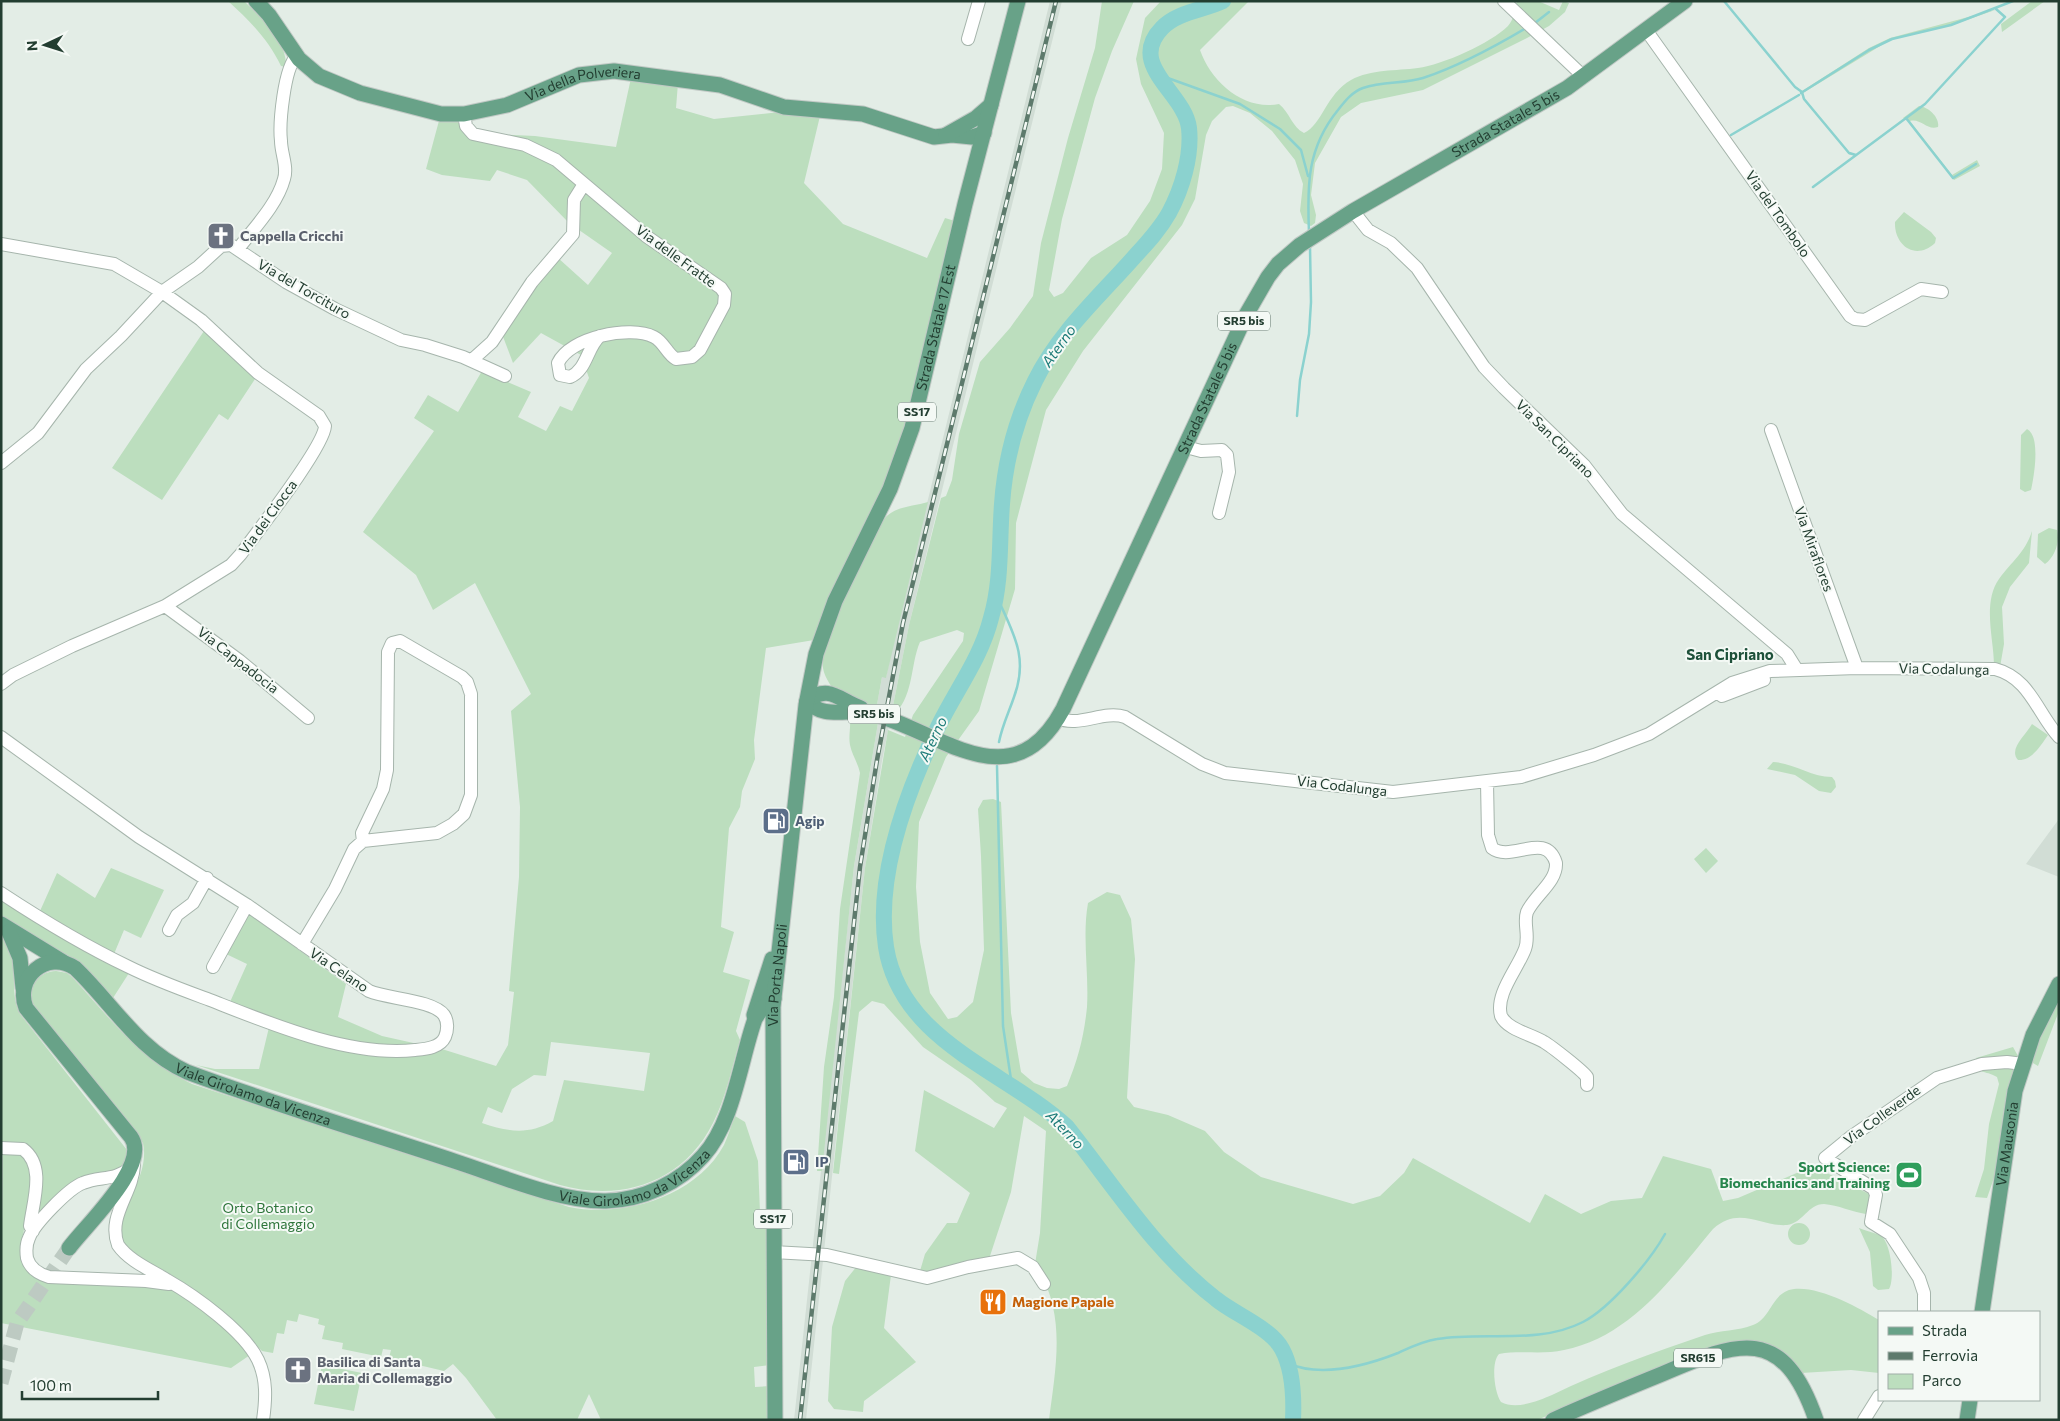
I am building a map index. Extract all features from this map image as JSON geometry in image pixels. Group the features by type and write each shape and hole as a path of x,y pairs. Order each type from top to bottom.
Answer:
{"main road":[{"name":"Via della Polveriera","path":"256,1 269,15 297,56 319,76 348,89 435,113 464,114 517,102 579,74 614,71 710,83 780,106 861,114 934,137 964,130 974,137 984,133"},
{"name":"Strada Statale 17 Est","path":"807,701 816,654 835,601 890,489 910,435 977,156 1018,1"},
{"name":"Strada Statale 5 bis","path":"913,729 869,713 819,711 807,701 823,692 837,696 913,729 960,750 993,758 1014,754 1035,744 1058,718 1246,315 1268,277 1278,264 1300,245 1353,211 1584,77 1685,1"},
{"path":"977,156 974,145 964,130 991,105"},
{"name":"SR5 bis","path":"816,654 825,684 837,696"},
{"name":"Via Porta Napoli","path":"775,1420 773,1252 763,1009 766,994 774,999 778,949 807,701"},
{"name":"SR5 bis","path":"802,744 819,720 833,712"},
{"path":"5,927 20,958 24,1002 31,1016 134,1141 133,1164 113,1194 68,1248"},
{"name":"Viale Girolamo da Vicenza","path":"5,927 46,960 78,971 146,1045 180,1068 401,1144 580,1200 612,1200 642,1195 676,1178 704,1156 725,1119 750,1033 763,1009 767,969 778,949"},
{"path":"23,994 26,980 46,960"},
{"name":"Via Mausonia","path":"1982,1311 2008,1129 2022,1064 2040,1020 2059,984"},
{"name":"SR615","path":"1553,1420 1709,1354 1740,1348 1770,1354 1790,1368 1804,1390 1816,1420"},
{"path":"1967,1420 1970,1401"}],"street":[{"path":"968,39 979,1"},
{"path":"1504,1 1584,77"},
{"name":"Via del Tombolo","path":"1646,30 1850,316 1855,319 1865,320 1921,289 1942,292"},
{"path":"1,463 38,433 86,369 121,336 162,292 198,267 221,246 228,244 238,249 275,199 285,178 280,128 289,72 293,60 297,56"},
{"name":"Via delle Fratte","path":"464,114 466,126 473,134 515,142 541,151 556,160 646,236 721,288 725,298 724,305 700,350 692,357 686,359 673,357 659,340 648,335 634,333 600,336"},
{"path":"472,360 492,342 532,282 573,234 574,200 584,184"},
{"name":"Via San Cipriano","path":"1353,211 1368,230 1391,243 1416,268 1484,367 1584,465 1622,514 1787,654 1798,670"},
{"path":"1,244 114,264 162,292"},
{"name":"Via del Torcituro","path":"238,249 286,282 355,319 401,340 472,360 505,376"},
{"name":"Via dei Ciocca","path":"1,684 20,671 72,646 165,606 236,560 307,461 324,433 325,426 319,416 258,373 201,320 162,292"},
{"name":"Via Miraflores","path":"1771,430 1857,668"},
{"path":"1186,447 1200,451 1222,450 1227,455 1228,472 1219,513"},
{"name":"Via Cappadocia","path":"165,606 233,656 308,718"},
{"path":"302,944 335,889 354,849 363,841 442,831 461,818 470,800 471,694 468,685 462,677 400,641 392,643 388,652 386,777 362,833 363,841"},
{"name":"Via Codalunga","path":"1058,718 1070,720 1112,714 1125,716 1202,764 1219,771 1243,776 1327,783 1393,792 1487,782 1538,773 1613,749 1649,734 1688,710 1712,699 1798,670 1984,668 2002,671 2018,680 2027,688 2045,720 2059,737"},
{"name":"Via Celano","path":"1,737 132,832 248,905 369,991 386,997 426,1005 439,1011 446,1022 445,1038 440,1043 429,1048 382,1050 315,1038 279,1027 136,971 1,893"},
{"path":"1487,782 1488,839 1492,848 1504,853 1539,847 1550,853 1556,863 1552,877 1527,914 1527,942 1501,999 1501,1016 1508,1024 1546,1043 1582,1070 1588,1079 1587,1085"},
{"path":"169,930 177,915 193,903 207,878"},
{"path":"213,967 248,905"},
{"name":"Via Colleverde","path":"1924,1311 1924,1293 1919,1278 1890,1234 1870,1222 1875,1190 1825,1158 1859,1131 1937,1078 1986,1063 2010,1062 2022,1064"},
{"path":"1,1148 23,1148 34,1164 36,1183 30,1225 33,1231"},
{"path":"133,1164 117,1177 92,1180 79,1185 33,1231 28,1240 27,1255 30,1265 39,1273 53,1277 120,1280 178,1286"},
{"path":"133,1164 133,1176 116,1217 115,1231 120,1248 136,1261 178,1286 216,1314 255,1355 265,1385 263,1420"},
{"path":"773,1252 827,1254 927,1278 968,1266 1018,1258 1033,1267 1044,1284"},
{"path":"120,1280 136,1273 136,1261"},
{"path":"1864,1420 1878,1398"}],"shaded area":[{"path":"1050,1 1062,1 909,625 882,761 865,868 806,1420 794,1420 854,866 880,711 876,710 882,677 886,677"},
{"path":"2059,819 2059,877 2026,864"}],"green space":[{"path":"228,1 244,1 265,23 278,39 285,57 286,67 281,66 258,31"},
{"path":"1102,1 1134,1 1112,51 1095,98 1062,219 1049,290 1054,297 1063,293 1091,258 1127,235 1150,201 1162,169 1164,133 1141,84 1136,59 1145,18 1161,1 1249,1 1200,50 1205,62 1212,73 1230,92 1253,103 1279,104 1304,133 1315,123 1336,93 1351,80 1359,76 1375,72 1428,66 1466,52 1500,33 1508,26 1513,17 1517,1 1538,1 1559,10 1563,1 1569,3 1565,12 1549,26 1423,90 1361,103 1341,117 1315,163 1311,195 1316,215 1315,223 1311,226 1304,223 1300,211 1303,184 1295,160 1272,131 1250,113 1233,106 1226,107 1212,121 1206,135 1195,199 1182,225 1083,351 1046,410 1016,523 1015,589 979,711 946,757 919,822 916,887 920,942 930,993 948,1019 957,1017 973,1002 984,950 978,809 983,800 993,799 1001,802 1011,1013 1021,1072 1034,1083 1047,1088 1059,1089 1067,1086 1071,1076 1082,1038 1087,1007 1086,916 1088,903 1107,892 1120,895 1131,919 1135,959 1127,1098 1134,1107 1168,1115 1205,1131 1224,1152 1261,1177 1353,1204 1380,1196 1404,1173 1413,1158 1530,1223 1545,1194 1581,1214 1611,1201 1642,1198 1663,1156 1711,1169 1723,1201 1738,1198 1813,1166 1871,1195 1866,1214 1824,1204 1814,1207 1793,1224 1777,1225 1741,1218 1723,1222 1713,1229 1682,1267 1648,1303 1629,1319 1609,1332 1588,1343 1564,1350 1499,1354 1495,1363 1494,1377 1501,1402 1520,1405 1534,1402 1608,1370 1711,1333 1753,1325 1764,1317 1781,1295 1786,1291 1794,1289 1815,1291 1838,1298 1878,1319 1878,1373 1851,1370 1801,1373 1788,1359 1704,1350 1537,1420 1049,1420 1057,1340 1052,1301 1035,1264 1040,1233 1046,1131 1024,1116 1011,1192 989,1259 935,1273 920,1271 925,1254 947,1223 957,1223 970,1193 915,1151 924,1090 994,1128 1007,1108 995,1102 971,1080 923,1047 884,1004 872,1001 859,1012 839,1174 833,1173 865,868 888,730 905,737 913,715 963,641 964,633 957,630 920,642 908,692 904,701 891,716 909,625 941,498 946,496 952,480 959,434 980,362 1010,328 1033,296 1041,243 1068,138 1095,48"},
{"path":"1724,1 1795,86 1802,91 1869,48 1890,38 1998,9 1955,24 1890,40 1803,93 1804,98 1849,152 1852,153 1850,155 1803,99 1800,90 1795,87"},
{"path":"2032,1 2045,1 2002,32 2001,24"},
{"path":"631,78 678,83 676,108 714,119 780,112 820,116 804,183 843,224 927,258 945,218 955,221 899,452 814,640 766,648 754,740 755,759 742,791 740,807 729,828 721,927 734,932 723,972 750,980 736,1031 740,1040 722,1103 713,1123 700,1144 685,1160 667,1173 648,1183 627,1189 605,1191 583,1190 560,1185 196,1065 215,1069 259,1069 271,1019 230,1002 247,964 224,953 249,914 346,984 338,1017 382,1036 445,1050 496,1066 508,1045 514,992 509,991 519,877 520,807 511,711 531,694 475,583 433,610 416,575 363,532 434,431 414,418 428,395 458,412 482,371 531,392 518,417 546,431 560,406 572,411 589,378 581,355 541,333 513,363 502,334 557,257 588,285 612,253 569,223 527,180 497,170 490,181 442,175 426,169 440,117 460,118 467,133 535,136 616,147","holes":["551,1042 650,1053 644,1091 564,1080 553,1121 535,1128 518,1131 482,1123 488,1107 502,1113 512,1089 534,1075 546,1076"]},
{"path":"1919,106 1926,108 1933,114 1937,120 1938,127 1934,128 1917,121 1910,121 1952,175 1977,160 1980,166 1954,180 1908,121 1903,118"},
{"path":"1904,212 1931,232 1936,238 1935,243 1921,251 1914,251 1902,244 1898,238 1895,222"},
{"path":"204,331 255,379 228,420 219,414 162,500 112,468"},
{"path":"2027,429 2034,440 2035,457 2031,490 2025,492 2020,489 2021,435"},
{"path":"928,502 886,678 882,677 876,710 880,711 854,866 822,1171 817,1171 824,1067 834,997 840,909 860,773 850,745 849,714 825,674 823,668 824,655 847,588 880,525 892,512"},
{"path":"2049,528 2057,530 2058,539 2054,553 2045,564 2037,557 2038,534"},
{"path":"2032,531 2029,563 2010,587 2002,607 2004,644 2000,667 1994,666 1990,621 1991,599 1999,579 2022,551"},
{"path":"2032,724 2048,735 2032,755 2023,760 2018,760 2015,756 2016,747"},
{"path":"1773,762 1817,775 1832,777 1836,787 1831,793 1819,791 1795,775 1767,769"},
{"path":"1706,848 1718,861 1706,873 1694,859"},
{"path":"111,868 164,890 141,938 124,930 114,954 40,911 57,873 95,898"},
{"path":"1,898 129,973 113,998 78,961 58,952 1,917"},
{"path":"1,936 8,947 11,957 16,1004 20,1014 127,1150 127,1157 120,1171 96,1176 37,1222 39,1178 22,1143 1,1143"},
{"name":"Orto Botanico di Collemaggio","path":"56,971 67,973 72,977 141,1050 173,1074 192,1084 569,1207 590,1210 634,1206 656,1200 677,1190 696,1178 712,1163 724,1145 735,1116 745,1122 758,1161 760,1213 767,1213 770,1365 754,1367 755,1387 770,1386 770,1420 601,1420 589,1394 577,1420 497,1420 466,1378 453,1364 444,1371 389,1358 391,1350 383,1349 381,1357 342,1349 343,1343 322,1339 325,1326 318,1324 319,1319 299,1314 297,1322 287,1320 284,1334 277,1333 273,1353 262,1351 204,1298 165,1271 138,1257 131,1252 122,1240 122,1222 125,1211 143,1167 143,1143 34,1008 31,995 34,983 43,975"},
{"path":"2059,995 2059,1011 2038,1066 2028,1060"},
{"path":"2013,1047 2018,1056 2004,1109 1995,1175 1987,1198 1975,1197 1984,1169 1989,1124 1999,1084 1997,1077 1983,1072 1979,1068 1976,1058"},
{"path":"3,1153 25,1156 32,1173 23,1236 23,1259 75,1282 176,1289 228,1331 250,1355 231,1368 1,1323"},
{"path":"1799,1223 1807,1226 1810,1234 1807,1242 1799,1245 1791,1242 1788,1234 1791,1226"},
{"path":"1859,1228 1881,1236 1887,1246 1890,1253 1892,1270 1889,1289 1878,1290 1873,1286 1870,1252"},
{"path":"857,1266 891,1275 884,1328 916,1362 864,1401 863,1412 834,1409 828,1401 832,1327 845,1281"},
{"path":"322,1365 362,1373 354,1411 314,1404"}],"waterway":[{"name":"Aterno","path":"1223,1 1175,18 1162,28 1153,41 1150,54 1154,67 1185,115 1189,128 1189,150 1182,183 1174,204 1162,224 1068,330 1045,363 1028,395 1012,441 1006,472 1002,504 999,576 995,604 981,647 926,752 905,806 889,863 885,891 884,920 886,947 896,980 912,1007 934,1031 959,1051 1042,1107 1067,1127 1136,1217 1174,1261 1216,1299 1270,1334 1277,1341 1286,1357 1291,1374 1293,1420"},
{"path":"1724,1 1795,87 1802,92 1804,99 1849,153 1856,155"},
{"path":"1801,93 1869,50 1892,39 1951,25 2013,1"},
{"path":"1813,187 1925,104 2005,17 1996,9"},
{"path":"1535,23 1549,12"},
{"path":"1309,232 1309,183 1315,153 1320,138 1328,124 1349,97 1355,92 1371,86 1416,80 1450,68 1526,28"},
{"path":"1152,64 1165,77 1240,104 1280,129 1301,150 1308,176"},
{"path":"1731,135 1799,95"},
{"path":"1906,118 1953,178 1976,164"},
{"path":"1297,416 1300,380 1309,334 1311,302 1310,247"},
{"path":"997,597 1009,622 1017,646 1020,670 1014,697 999,742"},
{"path":"997,766 1003,1026 1012,1086"},
{"path":"1287,1363 1314,1370 1328,1370 1372,1362 1437,1339 1530,1335 1566,1329 1594,1315 1617,1295 1640,1270 1665,1234"}],"tunnel":[{"path":"1,1383 17,1323 69,1248"}],"railway":[{"path":"800,1420 860,867 877,760 903,623 1056,1"}],"place":[{"name":"Cappella Cricchi","path":"221,236"},
{"name":"Agip","path":"776,821"},
{"name":"IP","path":"796,1162"},
{"name":"Sport Science: Biomechanics and Training","path":"1909,1175"},
{"name":"Magione Papale","path":"993,1302"},
{"name":"Basilica di Santa Maria di Collemaggio","path":"298,1370"}],"district":[{"name":"San Cipriano","path":"1730,655"}]}
